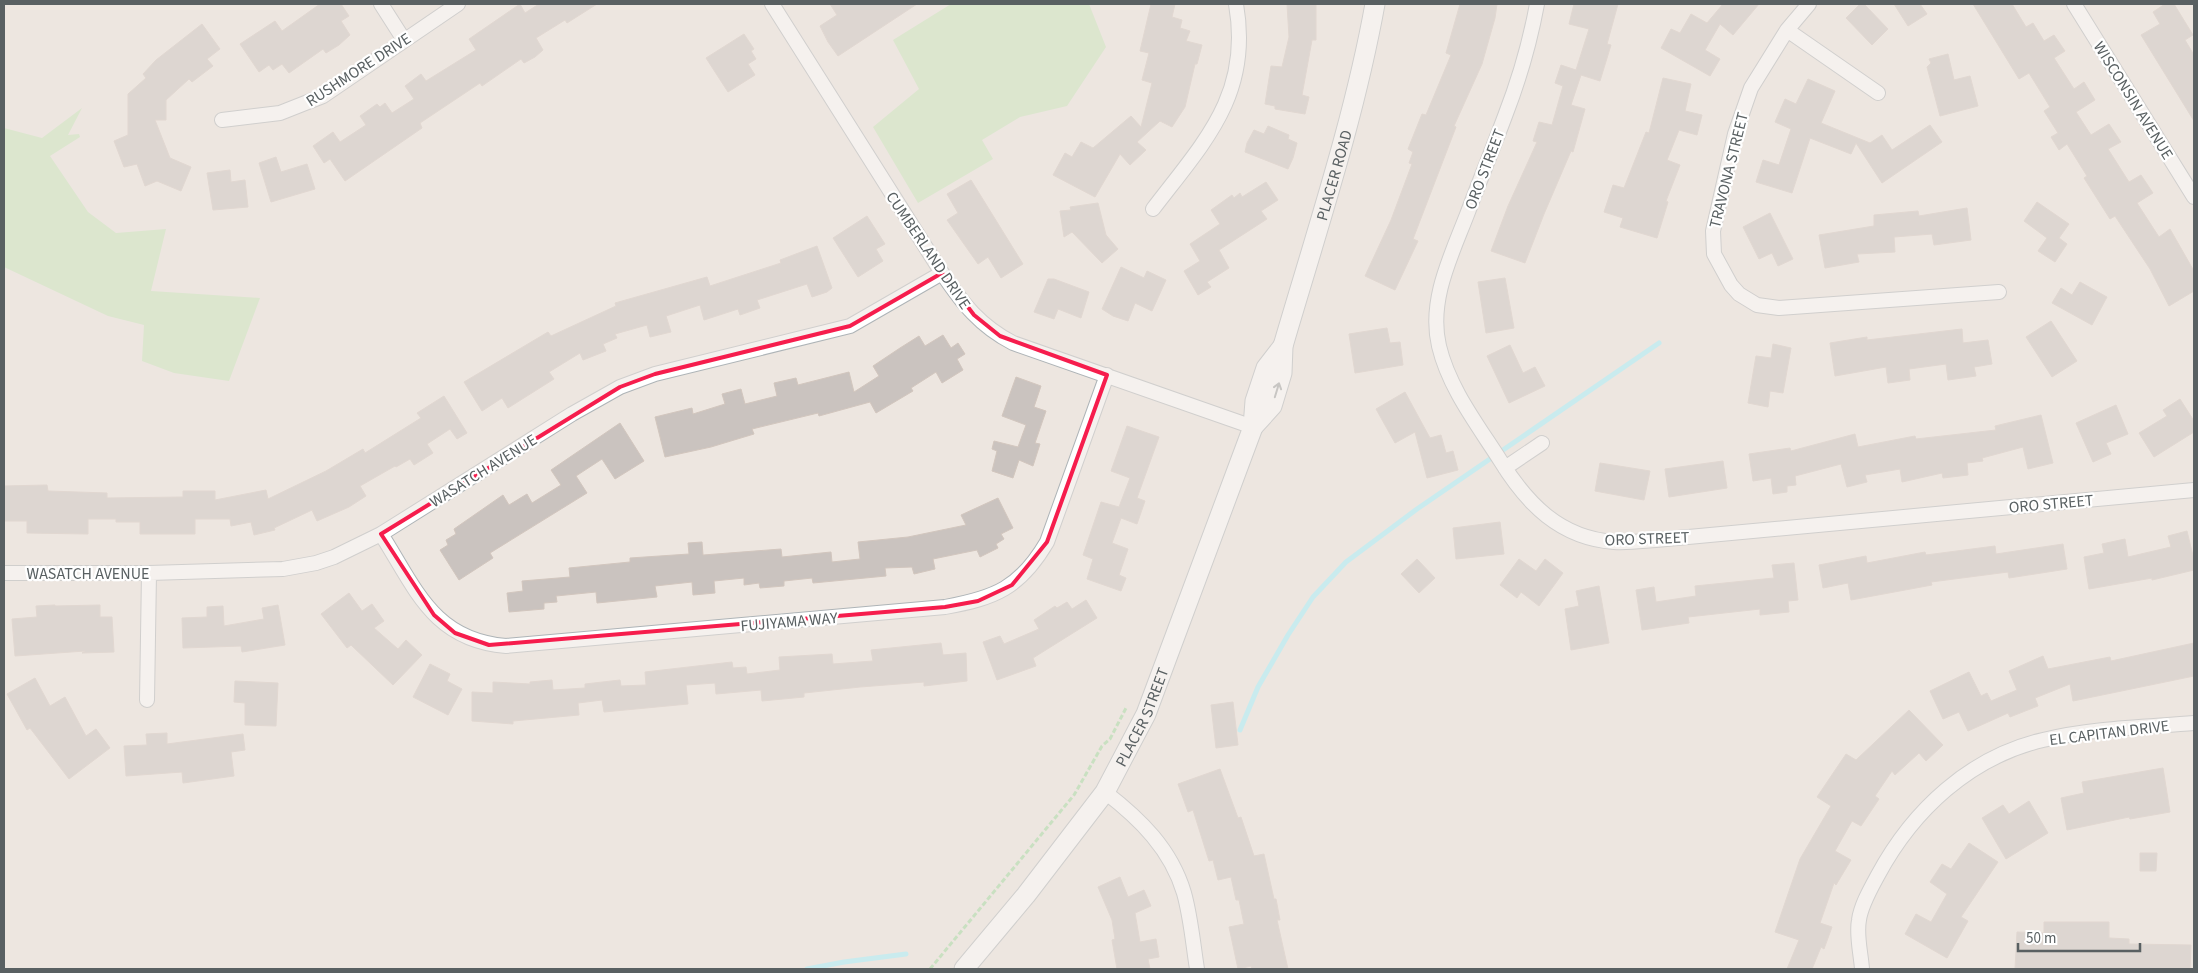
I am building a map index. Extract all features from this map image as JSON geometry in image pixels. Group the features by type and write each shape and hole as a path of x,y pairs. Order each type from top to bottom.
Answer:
{"main road":[{"name":"PLACER ROAD","path":"1253,427 1272,406 1282,373 1283,346 1348,123 1361,72 1374,4"},
{"name":"PLACER STREET","path":"964,969 1026,895 1105,792 1146,714 1253,427"}],"street":[{"path":"382,4 404,40"},
{"name":"RUSHMORE DRIVE","path":"222,120 265,116 305,104 323,96 458,4"},
{"name":"CUMBERLAND DRIVE","path":"772,4 942,273 974,315 1000,336 1013,343 1253,427"},
{"path":"1153,209 1208,138 1223,110 1238,63 1240,43 1236,4"},
{"name":"ORO STREET","path":"1537,4 1530,38 1506,115 1446,271 1437,312 1439,346 1449,374 1505,468 1526,496 1547,518 1574,533 1616,542 1656,540 2194,490"},
{"name":"TRAVONA STREET","path":"1808,4 1786,30 1751,88 1742,110 1715,214 1712,238 1714,254 1731,285 1739,294 1758,305 1779,308 1999,292"},
{"name":"WISCONSIN AVENUE","path":"2074,4 2194,197"},
{"path":"1786,30 1878,93"},
{"name":"WASATCH AVENUE","path":"4,573 149,573 297,567 334,557 381,534 572,414 620,387 655,374 850,326 942,273"},
{"name":"FUJIYAMA WAY","path":"381,534 434,615 455,633 489,645 506,646 945,607 978,601 1012,585 1044,548 1107,375"},
{"path":"1505,468 1542,443"},
{"path":"147,700 149,573"},
{"name":"EL CAPITAN DRIVE","path":"1862,969 1858,921 1873,884 1896,844 1934,799 1952,784 1998,757 2043,740 2068,735 2194,723"},
{"path":"1105,792 1130,811 1150,832 1174,866 1185,895 1197,969"}],"path":[{"path":"930,969 1074,795 1102,746 1110,739 1126,708"}],"highlighted area":[{"path":"942,273 974,315 1000,336 1107,375 1047,542 1012,585 978,601 945,607 489,645 455,633 434,615 381,534 620,387 655,374 850,326"}],"green space":[{"path":"951,4 1089,4 1106,47 1067,106 1020,117 982,140 993,159 918,203 873,127 919,89 893,40"},
{"path":"82,108 68,135 79,134 80,137 50,156 88,212 116,233 166,229 151,291 260,298 229,381 174,373 142,361 144,325 108,316 4,267 4,128 42,138"}],"building":[{"path":"320,4 341,4 349,16 341,21 350,35 339,45 326,53 323,49 289,73 282,64 273,70 269,65 259,72 240,44 275,21 282,31"},
{"path":"520,4 525,13 539,4 597,4 567,23 565,20 536,38 543,50 535,57 524,63 521,59 482,86 480,83 420,123 422,128 345,181 330,159 324,163 313,146 333,132 340,142 366,125 360,116 377,104 380,107 385,103 392,113 414,99 405,86 421,74 426,81 476,50 469,39"},
{"path":"830,4 917,4 838,56 820,26 837,15"},
{"path":"1151,4 1175,4 1172,17 1182,20 1180,28 1190,31 1186,41 1202,45 1197,64 1195,64 1185,107 1172,127 1160,121 1137,142 1146,150 1130,165 1120,154 1095,197 1053,175 1065,153 1072,157 1081,142 1093,148 1131,116 1141,127 1152,83 1142,80 1149,53 1140,51"},
{"path":"1287,4 1316,4 1316,40 1312,40 1302,95 1309,97 1305,114 1275,109 1275,106 1265,104 1271,66 1282,67 1289,37"},
{"path":"1460,4 1497,4 1495,18 1482,64 1454,126 1456,127 1413,239 1418,241 1395,290 1365,276 1391,220 1412,164 1409,163 1413,152 1408,149 1422,114 1426,115 1451,55 1446,53"},
{"path":"1574,4 1618,4 1607,44 1611,45 1600,81 1581,75 1571,105 1585,109 1573,152 1571,151 1525,263 1491,251 1508,206 1537,142 1533,141 1539,122 1552,125 1563,86 1555,83 1561,65 1576,70 1589,29 1569,24"},
{"path":"1723,4 1759,4 1733,35 1720,24 1705,50 1720,59 1710,76 1661,48 1671,29 1680,33 1691,14 1707,23"},
{"path":"1860,4 1864,4 1888,29 1872,45 1846,18"},
{"path":"1894,4 1920,4 1927,14 1908,26"},
{"path":"1973,4 2012,4 2026,27 2033,23 2044,41 2054,35 2065,51 2054,58 2074,89 2084,82 2095,100 2076,112 2091,135 2109,124 2121,142 2108,149 2129,182 2141,175 2153,193 2137,203 2159,237 2170,229 2194,271 2194,291 2169,306 2150,269 2115,216 2110,219 2084,178 2087,176 2067,144 2059,150 2051,137 2058,133 2044,111 2050,107 2029,73 2019,79"},
{"path":"2165,4 2174,4 2193,35 2185,40 2194,55 2194,121 2141,35 2160,24 2153,12"},
{"path":"202,24 220,49 207,59 213,66 192,82 189,79 166,100 166,120 155,120 170,158 191,167 181,191 157,181 145,186 137,164 124,167 114,141 128,135 128,94 146,78 143,74 156,60"},
{"path":"744,34 754,49 751,51 756,59 748,64 755,75 728,92 706,58"},
{"path":"1948,54 1954,80 1970,76 1978,106 1940,116 1927,67 1931,63 1929,59"},
{"path":"1663,78 1691,84 1685,111 1702,115 1697,135 1679,130 1667,160 1680,165 1666,201 1668,202 1657,238 1620,227 1623,218 1604,212 1613,185 1624,188 1646,132 1649,133"},
{"path":"1808,79 1835,91 1821,123 1870,143 1882,135 1892,150 1930,125 1942,142 1882,183 1856,143 1851,154 1810,138 1792,193 1756,182 1763,160 1779,165 1791,129 1775,122 1785,99 1796,104"},
{"path":"1268,126 1289,135 1288,139 1297,143 1288,169 1245,152 1247,143 1254,130 1264,134"},
{"path":"276,157 281,172 307,164 315,189 271,202 259,163"},
{"path":"230,170 231,182 245,180 248,207 213,210 207,173"},
{"path":"971,180 1023,264 1001,278 988,257 978,264 947,220 958,213 947,194"},
{"path":"1266,182 1278,200 1261,211 1267,219 1219,250 1229,268 1207,282 1211,287 1198,295 1184,271 1200,261 1190,244 1220,224 1211,210 1232,195 1234,198 1240,193 1242,197"},
{"path":"2037,202 2069,224 2059,238 2067,244 2055,262 2038,251 2047,238 2024,221"},
{"path":"1098,203 1106,235 1118,249 1102,263 1072,232 1064,237 1060,211 1071,210 1070,207"},
{"path":"1967,208 1971,240 1934,245 1932,234 1894,237 1895,252 1857,254 1859,262 1825,268 1819,235 1874,226 1874,215 1918,211 1919,216"},
{"path":"1770,213 1793,259 1778,266 1772,253 1759,259 1743,227"},
{"path":"867,216 885,244 876,249 883,261 858,277 833,238"},
{"path":"817,246 832,288 827,292 812,297 807,284 757,300 760,308 740,315 738,309 704,320 700,305 666,316 671,332 650,337 647,325 615,334 617,338 603,344 606,351 583,360 580,353 549,372 554,379 508,408 502,398 482,411 464,382 548,332 551,336 616,306 615,303 707,277 710,286 781,263 780,260"},
{"path":"1121,267 1144,278 1147,271 1166,280 1152,311 1135,303 1128,321 1113,316 1102,309"},
{"path":"1505,278 1514,328 1486,333 1478,282"},
{"path":"1048,279 1054,279 1089,292 1081,318 1058,309 1054,319 1034,312"},
{"path":"2080,282 2107,297 2092,325 2052,303 2061,288 2072,295"},
{"path":"2051,321 2077,361 2052,377 2026,337"},
{"path":"1387,328 1390,343 1400,342 1403,365 1355,373 1349,334"},
{"path":"1962,329 1963,343 1988,340 1992,364 1974,367 1976,376 1948,380 1946,364 1909,369 1910,380 1888,383 1886,367 1835,376 1830,343 1867,337 1867,340"},
{"path":"943,335 951,348 958,343 965,354 957,359 963,370 942,383 936,372 911,388 913,391 876,413 870,402 819,416 818,413 752,429 754,434 711,447 665,457 655,417 692,408 693,414 725,404 722,394 741,389 745,404 777,396 774,383 796,378 798,385 849,372 854,392 879,376 873,366 900,348 919,336 925,346"},
{"path":"1773,344 1791,348 1783,393 1770,391 1768,407 1748,403 1756,356 1771,358"},
{"path":"1510,345 1523,373 1535,367 1545,386 1509,403 1487,356"},
{"path":"1016,377 1041,386 1034,407 1046,411 1035,443 1040,444 1033,466 1019,460 1013,478 992,471 997,451 992,449 994,441 1018,447 1026,425 1002,416"},
{"path":"1405,392 1430,438 1441,435 1446,453 1453,451 1458,470 1427,478 1415,432 1395,443 1376,409"},
{"path":"444,396 467,433 457,439 450,429 427,444 433,453 414,465 410,459 360,486 366,496 349,507 317,521 312,510 274,528 275,530 254,535 251,522 231,526 230,519 195,519 195,534 140,534 140,522 116,522 116,519 88,519 88,534 27,533 27,521 4,521 4,486 47,485 48,491 107,493 107,498 183,497 183,491 215,491 215,500 266,490 268,499 326,471 363,449 365,453 421,418 417,413"},
{"path":"2180,399 2194,421 2194,432 2154,457 2139,433 2167,416 2163,410"},
{"path":"2116,405 2128,434 2106,443 2111,454 2093,462 2076,423"},
{"path":"2041,415 2053,463 2028,469 2023,447 1982,458 1983,461 1967,463 1968,475 1943,478 1942,473 1902,482 1900,469 1865,475 1867,482 1847,487 1841,464 1795,476 1796,485 1787,486 1787,492 1773,494 1771,478 1753,481 1749,454 1790,448 1791,451 1855,434 1858,447 1915,436 1916,439 1996,430 1995,426"},
{"path":"620,423 644,461 615,479 602,459 576,476 587,493 490,553 493,558 459,580 440,550 448,545 446,540 456,534 454,529 503,495 509,505 527,494 532,503 561,485 551,470"},
{"path":"1127,426 1159,437 1137,498 1145,501 1137,524 1121,518 1112,543 1128,549 1119,575 1126,578 1121,591 1087,579 1093,559 1083,555 1101,502 1119,507 1130,478 1111,471"},
{"path":"1723,461 1727,488 1669,497 1665,469"},
{"path":"1600,463 1650,471 1644,500 1595,491"},
{"path":"998,498 1013,528 1001,534 1004,539 996,544 998,548 980,557 977,550 933,559 935,569 914,574 912,567 885,568 886,576 813,583 812,578 784,581 784,586 760,588 759,583 744,585 744,578 714,581 715,593 693,595 692,582 655,586 657,597 597,603 596,592 556,596 557,602 544,603 544,609 509,612 507,593 523,591 522,581 570,577 569,568 630,562 630,558 689,554 688,543 702,542 703,555 781,549 782,557 831,552 832,562 860,559 858,542 908,537 966,525 961,515"},
{"path":"1500,522 1504,554 1456,559 1453,528"},
{"path":"2187,531 2194,560 2194,570 2152,580 2152,578 2089,589 2084,557 2104,553 2102,544 2125,539 2128,557 2171,547 2168,536"},
{"path":"2063,544 2067,569 2009,578 2008,572 1931,582 1932,585 1851,600 1848,583 1823,588 1819,565 1866,556 1867,563 1925,552 1926,555 1995,546 1996,554"},
{"path":"1417,559 1435,578 1419,593 1401,574"},
{"path":"1519,559 1536,571 1545,559 1563,573 1539,606 1521,592 1517,598 1500,585"},
{"path":"1794,563 1798,600 1788,601 1789,612 1760,615 1760,609 1688,617 1689,623 1642,630 1636,590 1654,587 1656,602 1696,596 1695,586 1774,578 1772,565"},
{"path":"1599,586 1609,643 1571,650 1565,609 1579,606 1576,591"},
{"path":"349,593 362,611 372,604 384,621 374,628 398,649 406,640 422,655 393,685 351,645 347,648 321,614"},
{"path":"1086,600 1097,618 1033,658 1036,666 997,680 983,642 1000,636 1004,644 1039,629 1034,620 1055,606 1057,608 1067,602 1072,609"},
{"path":"100,605 100,617 112,617 114,652 82,653 85,651 15,656 12,619 37,617 36,606"},
{"path":"278,605 285,645 242,652 241,646 183,648 182,618 207,617 207,607 223,606 224,626 264,619 262,608"},
{"path":"941,643 943,655 966,653 967,681 924,686 924,682 860,687 804,693 804,697 762,701 761,690 716,694 715,683 686,685 688,704 604,712 602,700 578,703 579,715 513,721 513,724 472,721 472,692 493,693 493,682 530,684 530,682 552,680 553,690 585,688 585,684 620,680 621,686 646,685 645,672 732,662 733,668 746,667 747,674 780,670 779,657 832,654 833,664 873,661 871,650"},
{"path":"2194,643 2194,676 2073,701 2070,684 2035,698 2038,706 2010,717 2008,713 1968,731 1959,712 1943,719 1930,691 1969,672 1981,696 1987,693 1991,701 2017,690 2009,671 2043,656 2048,669 2110,657 2111,661"},
{"path":"430,664 450,674 447,681 462,689 448,715 413,697"},
{"path":"35,678 50,706 65,697 86,736 96,729 110,748 69,779 30,728 27,730 7,694"},
{"path":"235,681 278,683 276,726 245,725 245,703 234,702"},
{"path":"1233,702 1238,745 1216,748 1211,705"},
{"path":"1909,710 1943,745 1926,761 1919,753 1895,775 1892,771 1875,796 1879,799 1861,826 1852,821 1835,851 1851,860 1836,885 1834,883 1820,923 1832,927 1824,949 1821,947 1812,969 1787,969 1799,940 1775,932 1800,859 1831,806 1817,797 1846,754 1856,760"},
{"path":"167,733 167,744 243,734 245,750 231,752 234,776 183,783 182,772 126,776 124,746 147,745 146,734"},
{"path":"2163,768 2170,812 2130,819 2129,817 2067,830 2061,798 2084,793 2082,782"},
{"path":"1220,769 1238,818 1241,817 1254,856 1264,854 1274,899 1276,899 1280,920 1277,920 1288,969 1252,969 1251,966 1238,969 1229,927 1244,924 1239,900 1236,900 1231,877 1218,880 1213,860 1209,861 1193,810 1188,812 1178,784"},
{"path":"2029,801 2048,833 2006,859 1982,818 2003,805 2009,814"},
{"path":"1969,843 1998,862 1961,917 1968,921 1947,958 1905,934 1916,914 1931,922 1947,894 1930,882 1942,864 1951,869"},
{"path":"2140,853 2157,853 2156,871 2140,871"},
{"path":"1120,877 1128,897 1144,890 1151,906 1135,913 1140,942 1156,939 1159,957 1148,959 1150,969 1117,969 1112,940 1115,939 1112,920 1098,887"},
{"path":"2044,922 2109,922 2109,938 2129,939 2129,944 2191,945 2190,969 2015,969 2017,932 2044,933"}],"waterway":[{"path":"1240,730 1258,687 1288,635 1313,597 1346,562 1417,509 1659,343"},
{"path":"807,969 906,954"}]}
